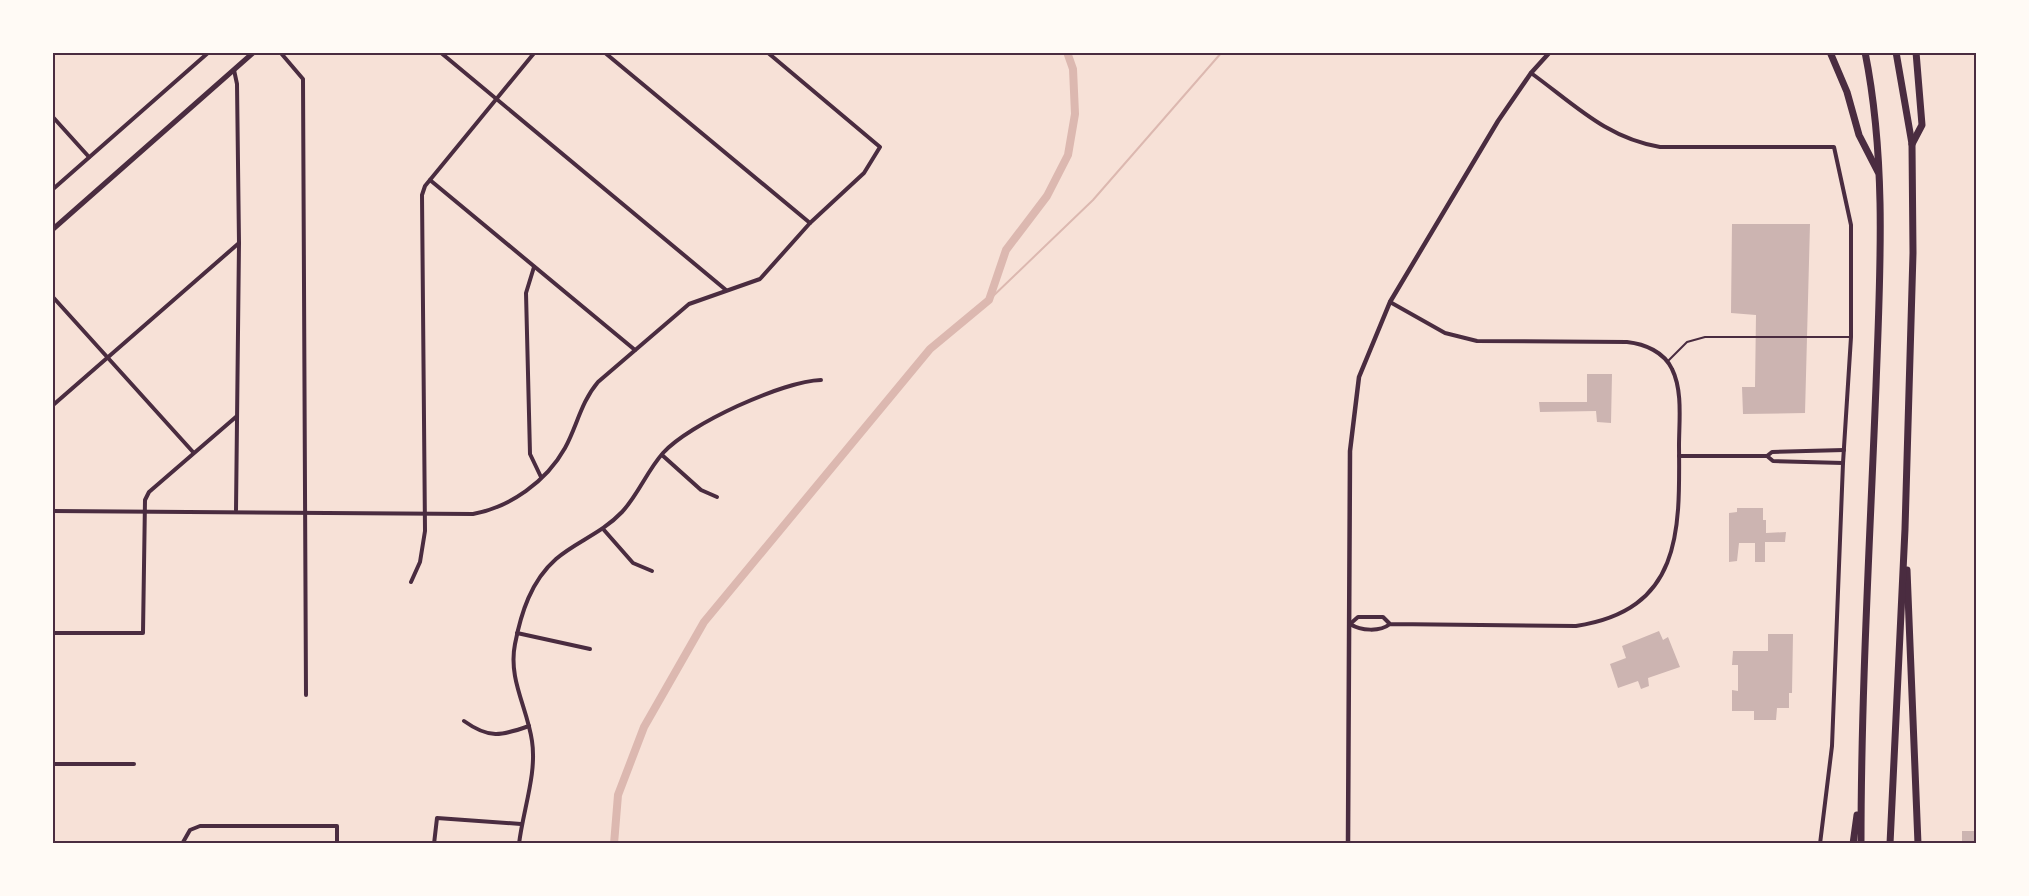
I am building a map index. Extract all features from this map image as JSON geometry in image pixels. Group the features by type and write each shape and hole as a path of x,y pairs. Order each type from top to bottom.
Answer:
{"highway":[{"path":"1830,52 1847,92 1859,135 1880,176"},
{"path":"1861,843 1878,346 1880,176 1875,102 1865,52"},
{"path":"1890,843 1905,529 1912,300 1912,144 1896,52"},
{"path":"1912,144 1922,125 1916,52"},
{"path":"1905,529 1918,843"},
{"path":"1853,843 1861,794"}],"main road":[{"path":"52,230 254,52"}],"street":[{"path":"52,190 209,52"},
{"path":"280,52 303,79 306,695"},
{"path":"440,52 727,290"},
{"path":"411,582 423,550 422,204 425,186 535,52"},
{"path":"604,52 810,223"},
{"path":"52,511 236,510 473,514 492,510 520,497 541,477 565,448 591,389 688,304 760,279 810,223 864,173 880,147 768,52"},
{"path":"1348,843 1349,494 1353,413 1359,377 1390,302 1498,121 1531,73 1550,52"},
{"path":"234,70 237,84 240,243 236,510"},
{"path":"1531,73 1614,134 1642,144 1660,147 1834,147 1851,225 1851,337 1843,464 1832,746 1820,843"},
{"path":"52,116 89,157"},
{"path":"430,180 634,350"},
{"path":"52,406 240,243"},
{"path":"534,267 526,293 530,454 541,477"},
{"path":"52,296 193,452"},
{"path":"1350,624 1358,629 1385,629 1390,624 1576,626 1596,623 1625,611 1643,598 1655,584 1674,548 1679,456 1678,386 1667,361 1650,348 1627,342 1477,341 1452,336 1390,302"},
{"path":"519,843 534,762 529,726 513,669 517,633 529,597 544,571 565,553 604,530 630,502 662,455 680,436 728,411 803,381 821,380"},
{"path":"52,633 143,633 145,500 149,492 237,416"},
{"path":"1679,456 1767,456 1772,452 1844,450"},
{"path":"662,455 701,490 717,497"},
{"path":"1767,456 1773,461 1843,464"},
{"path":"604,530 633,563 652,571"},
{"path":"1350,624 1359,617 1383,616 1390,624"},
{"path":"517,633 590,649"},
{"path":"464,722 480,733 491,734 510,733 529,726"},
{"path":"52,764 134,764"},
{"path":"434,843 437,818 521,824"},
{"path":"182,843 190,830 200,826 337,826 337,843"}],"lane":[{"path":"1667,361 1687,342 1705,337 1851,337"}],"building":[{"path":"1732,224 1810,224 1805,413 1743,414 1742,387 1755,387 1756,315 1731,313"},
{"path":"1587,374 1612,374 1611,423 1597,422 1596,411 1540,412 1539,402 1587,402"},
{"path":"1737,508 1763,508 1766,533 1786,532 1785,542 1765,542 1765,562 1755,562 1755,543 1739,543 1737,561 1729,562 1729,513 1737,512"},
{"path":"1659,631 1663,640 1668,637 1680,667 1648,678 1649,686 1641,689 1638,681 1618,688 1610,664 1626,658 1622,646"},
{"path":"1768,634 1793,634 1792,693 1789,693 1789,708 1777,708 1776,720 1754,720 1754,711 1732,711 1732,690 1738,691 1738,665 1732,665 1733,651 1768,651"},
{"path":"1962,831 1976,831 1976,844 1962,844"}],"waterway":[{"path":"614,844 618,795 644,727 704,622 930,349 989,300 1006,250 1047,196 1068,155 1075,114 1073,69 1067,52"},
{"path":"989,300 1093,200 1222,52"}]}
